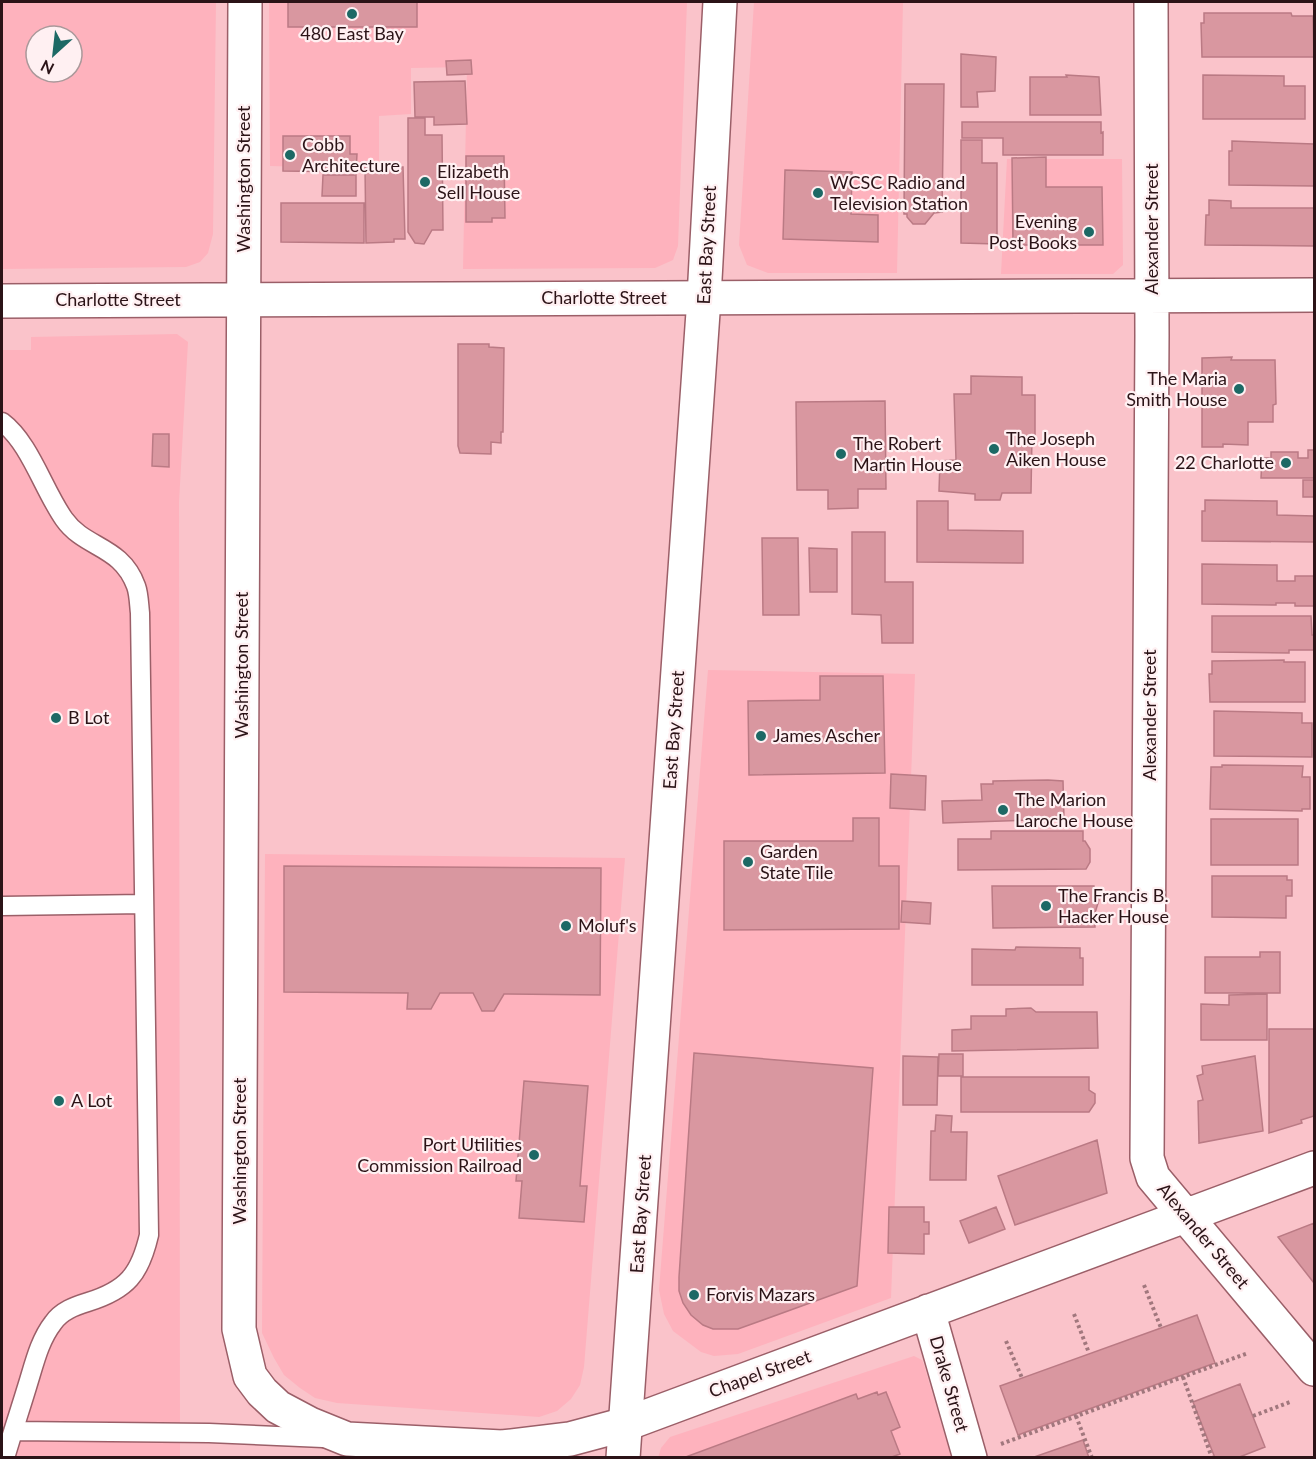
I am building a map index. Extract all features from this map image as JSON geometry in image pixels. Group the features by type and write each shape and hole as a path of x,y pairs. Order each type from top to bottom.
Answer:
{"street":[{"name":"Washington Street","path":"239,1329 245,2"},
{"name":"East Bay Street","path":"623,1458 704,298 720,2"},
{"name":"Alexander Street","path":"1151,2 1152,296 1147,1158 1153,1177 1314,1369"},
{"name":"Charlotte Street","path":"2,301 1314,295"},
{"name":"Chapel Street","path":"239,1329 250,1376 262,1392 278,1407 310,1424 347,1438 419,1451 502,1447 570,1439 626,1424 1314,1168"},
{"name":"Drake Street","path":"928,1311 984,1451"}],"lane":[{"path":"2,422 19,440 64,519 78,535 124,562 137,587 140,613 149,1235 144,1258 125,1284 107,1296 63,1312 53,1322 39,1346 5,1458"},
{"path":"2,906 144,904"},
{"path":"13,1431 347,1438"}],"path":[{"path":"1144,1285 1161,1328"},
{"path":"1074,1314 1089,1353"},
{"path":"1006,1341 1022,1378"},
{"path":"984,1451 1248,1353"},
{"path":"1183,1377 1212,1458"},
{"path":"1253,1416 1290,1402"},
{"path":"1076,1416 1092,1458"}],"shaded area":[{"path":"2,2 216,2 213,234 208,253 200,262 186,267 2,269"},
{"path":"269,2 687,2 678,246 673,260 655,268 463,269 467,67 411,68 411,114 379,116 379,169 270,166"},
{"path":"754,2 903,2 897,273 768,273 747,265 739,245"},
{"path":"1007,159 1122,159 1123,265 1113,274 1001,274"},
{"path":"177,334 188,342 179,502 180,1457 2,1457 2,350 31,350 31,337"},
{"path":"708,670 915,674 891,1298 738,1354 714,1356 701,1352 673,1331 664,1314 659,1290"},
{"path":"265,854 625,858 584,1367 580,1385 571,1399 557,1411 539,1417 337,1403 315,1398 300,1388 284,1375 274,1358 262,1333"},
{"path":"914,1356 922,1360 924,1365 951,1457 658,1458 661,1448 670,1437"}],"building":[{"name":"480 East Bay","path":"288,2 417,2 417,27 288,27"},
{"path":"1204,13 1291,13 1292,16 1313,16 1314,57 1202,57 1201,23 1204,23"},
{"path":"961,54 996,57 995,91 977,92 978,107 961,107"},
{"path":"471,60 472,74 447,75 446,61"},
{"path":"1066,75 1099,77 1101,115 1030,115 1030,77 1067,77"},
{"path":"1203,75 1284,76 1284,86 1305,86 1305,119 1203,119"},
{"path":"465,81 467,124 434,125 434,117 415,117 414,82"},
{"path":"905,84 944,84 942,212 934,213 925,224 913,224 907,214 904,214"},
{"name":"Elizabeth Sell House","path":"408,118 425,118 425,135 442,135 443,230 432,230 424,244 415,243 408,232"},
{"path":"962,122 1101,122 1103,155 1003,155 1003,138 962,138"},
{"path":"283,136 350,136 350,154 357,154 356,172 283,171"},
{"path":"961,140 982,140 982,163 997,163 997,244 961,243"},
{"path":"1232,141 1314,144 1314,186 1229,185 1229,151 1232,151"},
{"path":"466,156 504,156 505,218 492,218 492,222 466,222"},
{"path":"1046,157 1046,187 1102,187 1103,245 1013,245 1012,158"},
{"path":"403,167 405,239 394,239 394,242 366,243 365,168"},
{"name":"WCSC Radio and Television Station","path":"785,170 852,172 851,214 878,215 878,242 783,239"},
{"path":"323,175 356,175 356,196 322,196"},
{"path":"1209,200 1231,201 1231,208 1314,208 1314,246 1205,245"},
{"path":"281,203 364,203 364,243 281,242"},
{"path":"458,344 489,344 489,347 504,348 503,432 501,432 501,443 491,442 491,454 460,453 458,446"},
{"name":"The Maria Smith House","path":"1232,357 1231,360 1275,360 1276,404 1273,405 1273,422 1248,422 1248,445 1223,444 1223,447 1202,447 1202,358"},
{"name":"The Joseph Aiken House","path":"971,376 1022,377 1022,395 1035,395 1031,493 1002,493 1000,500 975,500 975,494 939,491 940,461 956,460 954,394 971,394"},
{"name":"The Robert Martin House","path":"885,401 886,489 858,489 858,508 828,509 828,490 797,490 796,402"},
{"path":"153,434 169,434 169,467 152,466"},
{"path":"1308,450 1314,450 1314,478 1261,478 1262,458 1271,458 1271,452 1298,452 1298,458 1308,458"},
{"path":"1303,480 1314,480 1314,497 1303,497"},
{"path":"1205,500 1277,501 1277,515 1314,516 1314,542 1202,541 1202,511 1205,511"},
{"path":"917,501 948,501 948,530 1023,531 1023,563 917,562"},
{"path":"852,532 885,532 885,582 913,582 913,643 882,643 881,615 852,614"},
{"path":"762,538 798,538 799,615 763,615"},
{"path":"809,548 837,549 837,592 810,592"},
{"path":"1202,564 1277,565 1277,581 1295,581 1295,576 1314,576 1314,606 1295,606 1295,603 1202,604"},
{"path":"1212,616 1311,616 1314,650 1289,650 1289,653 1212,652"},
{"path":"1284,660 1284,662 1305,662 1305,702 1210,702 1209,674 1212,674 1212,661"},
{"path":"820,676 883,676 885,773 749,775 748,701 820,700"},
{"path":"1214,711 1302,713 1302,723 1312,723 1312,757 1214,756"},
{"path":"1222,765 1303,766 1302,777 1310,777 1310,809 1302,809 1302,811 1210,809 1211,767 1222,767"},
{"path":"891,774 926,776 925,810 890,808"},
{"name":"The Marion Laroche House","path":"993,781 1063,781 1064,819 943,823 942,801 982,800 981,784 993,784"},
{"path":"853,818 879,818 879,866 899,866 899,929 724,930 724,841 853,841"},
{"path":"1211,819 1298,819 1298,865 1211,865"},
{"path":"991,831 1083,831 1083,841 1090,849 1090,862 1086,869 958,870 958,839 991,839"},
{"path":"284,866 601,868 600,995 504,994 494,1011 482,1011 473,993 440,993 431,1009 407,1009 408,993 284,992"},
{"path":"1212,876 1287,876 1287,880 1292,880 1292,896 1286,896 1286,918 1212,917"},
{"name":"The Francis B. Hacker House","path":"992,886 1094,886 1099,900 1094,916 1095,927 993,928"},
{"path":"902,901 931,903 930,924 901,922"},
{"path":"1016,947 1080,948 1080,958 1083,958 1083,985 972,985 972,949 1015,950"},
{"path":"1260,952 1280,952 1280,993 1205,993 1205,957 1260,957"},
{"path":"1267,994 1267,1040 1201,1040 1201,1004 1229,1005 1229,995"},
{"path":"1031,1008 1036,1012 1097,1012 1098,1048 952,1051 952,1030 971,1029 971,1016 1006,1016 1006,1009"},
{"path":"1269,1029 1314,1029 1314,1116 1301,1120 1302,1123 1269,1133"},
{"path":"694,1053 873,1068 857,1286 738,1329 713,1329 703,1325 691,1315 679,1291 679,1277"},
{"path":"939,1054 963,1054 963,1076 938,1076"},
{"path":"903,1056 938,1057 937,1105 903,1105"},
{"path":"1255,1056 1263,1131 1199,1143 1198,1101 1203,1100 1197,1076 1203,1074 1202,1066"},
{"path":"961,1077 1089,1077 1089,1090 1095,1094 1095,1103 1089,1112 961,1112"},
{"path":"524,1081 588,1086 580,1186 587,1186 584,1222 519,1218 522,1181 516,1181"},
{"path":"936,1115 952,1116 951,1132 967,1132 966,1180 930,1180 931,1131 935,1131"},
{"path":"1097,1140 1107,1193 1015,1225 998,1176"},
{"path":"889,1207 924,1207 924,1222 929,1222 929,1234 924,1234 924,1254 888,1253"},
{"path":"996,1207 1005,1229 969,1243 960,1221"},
{"path":"1314,1223 1314,1283 1278,1237"},
{"path":"1197,1315 1215,1363 1018,1435 1000,1386"},
{"path":"1240,1384 1265,1447 1237,1458 1215,1458 1193,1402"},
{"path":"877,1392 878,1395 886,1392 900,1427 891,1431 900,1454 889,1458 683,1458 856,1394 858,1399"},
{"path":"1083,1440 1089,1458 1034,1458 1034,1457"}],"place":[{"name":"480 East Bay","path":"352,14"},
{"name":"Cobb Architecture","path":"290,155"},
{"name":"Elizabeth Sell House","path":"425,182"},
{"name":"WCSC Radio and Television Station","path":"818,193"},
{"name":"Evening Post Books","path":"1089,232"},
{"name":"The Maria Smith House","path":"1239,389"},
{"name":"The Joseph Aiken House","path":"994,449"},
{"name":"The Robert Martin House","path":"841,454"},
{"name":"22 Charlotte","path":"1286,463"},
{"name":"B Lot","path":"56,718"},
{"name":"James Ascher","path":"761,736"},
{"name":"The Marion Laroche House","path":"1003,810"},
{"name":"Garden State Tile","path":"748,862"},
{"name":"The Francis B. Hacker House","path":"1046,906"},
{"name":"Moluf's","path":"566,926"},
{"name":"A Lot","path":"59,1101"},
{"name":"Port Utilities Commission Railroad","path":"534,1155"},
{"name":"Forvis Mazars","path":"694,1295"}]}
